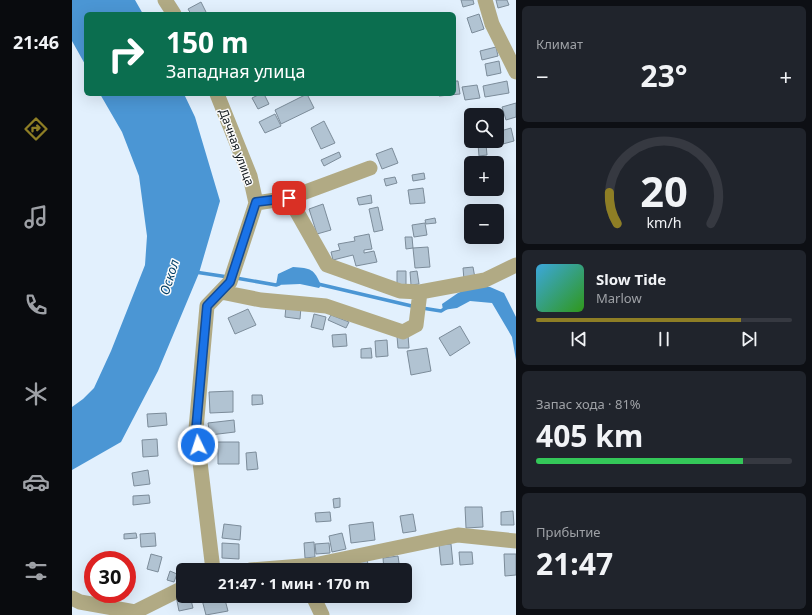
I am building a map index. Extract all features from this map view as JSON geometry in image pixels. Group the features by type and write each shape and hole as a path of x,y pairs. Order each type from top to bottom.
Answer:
{"street":[{"path":"165,0 173,12"},
{"path":"485,0 492,24 516,72"},
{"name":"Дачная улица","path":"218,96 250,176 256,202"},
{"path":"212,563 196,429 207,306 228,282 256,202 289,198 370,168"},
{"path":"289,198 327,265 400,291 419,304"},
{"path":"419,304 485,280 516,266"},
{"path":"228,282 261,300 326,306 403,332 416,325 419,304"},
{"path":"331,563 458,535 516,541"},
{"path":"77,605 136,613 176,592"},
{"path":"316,603 322,615"}],"water":[{"path":"72,0 135,0 142,12 84,12 84,62 72,41"},
{"name":"Оскол","path":"101,96 185,96 195,117 220,201 199,273 158,371 121,442 72,470 72,407 94,388 111,351 145,265 147,236 139,176 122,132"},
{"path":"293,267 311,270 321,285 319,288 300,284 276,285 278,274"},
{"path":"473,286 490,287 504,293 516,317 516,360 512,337 492,303 470,301 457,308 443,310 442,304 458,293"}],"building":[{"path":"461,0 473,0 474,4 463,7"},
{"path":"496,0 507,0 509,5 498,8"},
{"path":"201,2 206,12 190,12 188,9"},
{"path":"479,14 484,29 472,33 467,18"},
{"path":"496,47 498,56 482,60 480,51"},
{"path":"499,61 501,73 487,76 485,64"},
{"path":"456,81 458,81 460,94 456,94"},
{"path":"507,81 509,93 485,97 483,86"},
{"path":"477,85 480,98 465,100 462,87"},
{"path":"256,96 265,96 269,104 258,109 252,98"},
{"path":"303,96 308,96 314,108 281,124 275,110"},
{"path":"516,103 516,117 506,120 504,108 502,107"},
{"path":"275,114 281,126 265,133 259,122"},
{"path":"324,121 335,143 321,149 311,128"},
{"path":"511,128 514,141 504,144 504,130"},
{"path":"392,148 398,163 382,169 376,154"},
{"path":"478,148 486,148 487,155 479,156"},
{"path":"339,152 341,157 324,166 321,160"},
{"path":"424,173 425,179 413,181 412,175"},
{"path":"395,177 397,183 386,186 384,179"},
{"path":"423,188 425,203 410,204 408,190"},
{"path":"371,195 372,203 359,205 357,198"},
{"path":"323,204 331,230 317,234 309,209"},
{"path":"378,207 383,230 374,232 369,209"},
{"path":"435,218 436,223 426,224 425,220"},
{"path":"425,223 427,235 414,237 412,225"},
{"path":"369,234 372,249 364,250 364,253 374,251 377,262 356,266 353,255 333,260 331,252 340,250 338,244 355,241 354,237"},
{"path":"405,237 412,237 413,248 406,249"},
{"path":"428,247 430,267 415,268 413,248"},
{"path":"473,267 475,278 464,280 463,268"},
{"path":"397,271 406,271 406,285 397,286"},
{"path":"417,271 419,284 411,285 410,272"},
{"path":"286,306 301,307 300,319 285,317"},
{"path":"248,309 256,325 235,334 228,318"},
{"path":"314,314 326,317 323,330 311,327"},
{"path":"331,315 349,322 346,328 328,320"},
{"path":"460,326 470,343 450,356 439,338"},
{"path":"346,334 347,346 333,347 332,335"},
{"path":"408,335 409,348 398,348 397,336"},
{"path":"387,340 388,356 376,357 375,341"},
{"path":"371,348 372,358 361,358 361,349"},
{"path":"427,348 431,371 411,375 407,351"},
{"path":"233,391 233,412 210,413 209,392"},
{"path":"252,395 262,395 263,404 252,405"},
{"path":"166,413 167,425 148,427 147,414"},
{"path":"234,420 235,432 210,435 208,423"},
{"path":"157,439 158,456 143,457 142,440"},
{"path":"218,442 239,442 239,464 218,464"},
{"path":"256,452 258,469 247,470 246,453"},
{"path":"148,470 150,484 134,486 132,473"},
{"path":"149,495 150,503 133,505 133,496"},
{"path":"340,498 340,507 334,508 333,499"},
{"path":"465,507 482,507 483,527 466,528"},
{"path":"513,511 514,525 501,525 501,512"},
{"path":"330,512 331,521 316,522 315,513"},
{"path":"413,514 416,531 403,533 400,516"},
{"path":"373,522 375,540 351,543 349,525"},
{"path":"224,524 241,526 240,540 222,538"},
{"path":"136,533 137,538 124,539 124,534"},
{"path":"155,533 156,546 141,547 140,534"},
{"path":"342,533 346,549 332,552 329,536"},
{"path":"314,542 315,557 305,558 304,543"},
{"path":"222,543 239,544 239,559 222,558"},
{"path":"329,543 330,553 316,554 315,544"},
{"path":"451,544 453,564 441,565 439,545"},
{"path":"459,552 472,552 473,564 460,565"},
{"path":"151,554 162,557 158,572 147,569"},
{"path":"504,554 516,554 516,575 505,576"},
{"path":"398,556 399,563 383,563 383,558"},
{"path":"367,559 368,563 348,563"},
{"path":"170,571 176,574 174,582 167,580"},
{"path":"177,603 192,603 193,608 179,611"},
{"path":"203,603 226,603 228,611 206,615"}],"waterway":[{"path":"195,272 228,277"},
{"path":"236,278 276,285 279,284"},
{"path":"318,284 416,307"},
{"path":"422,308 441,311 446,308"}],"route":[{"path":"198,445 196,429 207,306 230,282 256,202 289,198"}]}
